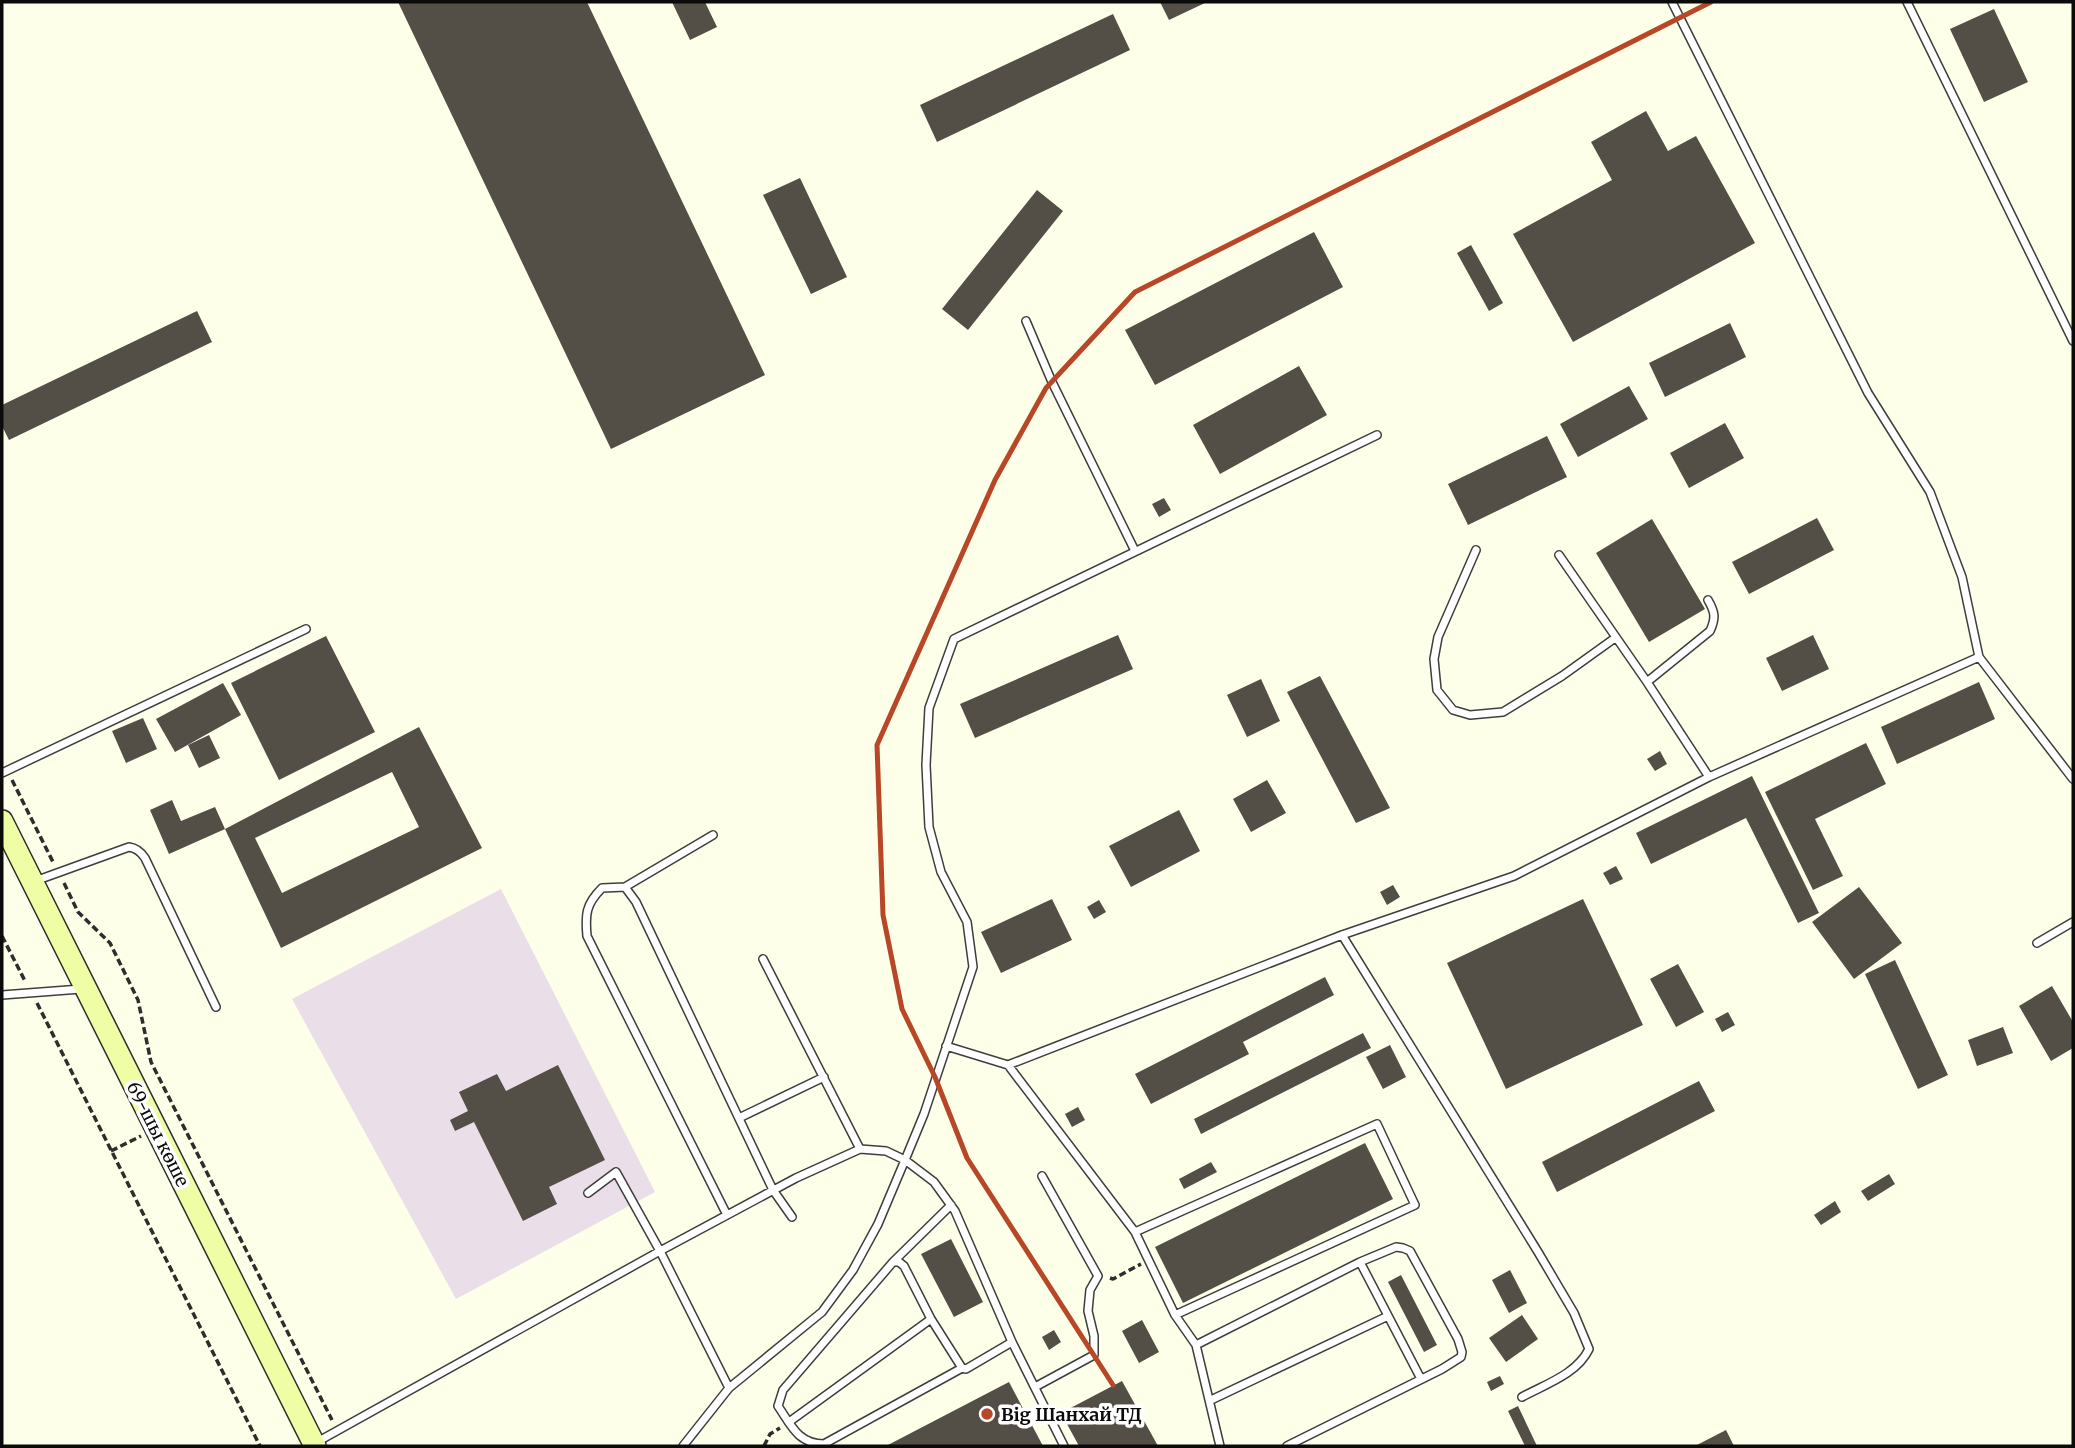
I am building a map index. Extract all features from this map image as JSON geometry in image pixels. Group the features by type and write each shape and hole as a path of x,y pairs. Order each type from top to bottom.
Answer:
{"main road":[{"name":"69-шы көше","path":"2,821 314,1445"}],"lane":[{"path":"1672,2 1868,393 1930,492 1962,577 1979,657 2073,779"},
{"path":"1907,2 2073,341"},
{"path":"1026,321 1052,382 1135,551"},
{"path":"683,1446 729,1388 822,1311 853,1270 877,1224 924,1114 973,967 967,922 942,872 929,827 926,765 929,708 954,639 1377,435"},
{"path":"1476,550 1438,637 1434,659 1437,690 1453,710 1470,715 1503,712 1562,676 1615,638"},
{"path":"1559,555 1709,777"},
{"path":"1647,682 1710,631 1715,621 1714,611 1708,600"},
{"path":"5,772 306,629"},
{"path":"1008,1065 1342,935 1514,876 1709,777 1979,657"},
{"path":"713,835 625,887 602,888 592,898 586,920 587,936 727,1215"},
{"path":"32,882 129,847 141,852 216,1007"},
{"path":"625,887 636,902 773,1190 792,1217"},
{"path":"2037,943 2073,922"},
{"path":"1342,935 1538,1252 1574,1313 1589,1349 1584,1360 1574,1369 1522,1397"},
{"path":"763,959 860,1149"},
{"path":"2,995 86,989"},
{"path":"946,1046 1008,1065 1135,1232 1175,1315 1196,1345 1220,1446"},
{"path":"739,1118 824,1077"},
{"path":"1135,1232 1377,1124 1383,1135 1415,1205 1175,1315"},
{"path":"314,1445 660,1251 773,1190 860,1149 886,1151 905,1160 933,1182 951,1205 1012,1342 1064,1446"},
{"path":"588,1193 616,1172 660,1251 729,1388"},
{"path":"1035,1387 1094,1355 1094,1336 1088,1311 1090,1290 1098,1276 1042,1176"},
{"path":"951,1205 893,1262 783,1390 778,1406 801,1438 815,1444 824,1444 1012,1342"},
{"path":"1196,1345 1360,1262 1396,1247 1410,1251 1458,1339 1461,1357 1450,1365 1287,1446"},
{"path":"893,1262 904,1266 931,1319 962,1368"},
{"path":"1360,1262 1420,1379"},
{"path":"1211,1400 1388,1317"},
{"path":"789,1422 931,1319"}],"path":[{"path":"5,772 78,912 110,943 138,1000 151,1062 338,1431"},
{"path":"2,936 260,1446"},
{"path":"1098,1276 1113,1279 1149,1260"},
{"path":"764,1446 770,1434 789,1422"}],"shaded area":[{"path":"501,889 655,1192 456,1299 292,999"}],"building":[{"path":"398,2 587,2 765,375 611,449"},
{"path":"672,2 705,2 717,27 690,40"},
{"path":"1160,2 1207,2 1169,20"},
{"path":"1994,9 2028,82 1984,102 1950,29"},
{"path":"1113,14 1130,50 937,142 920,105"},
{"path":"1646,111 1668,151 1696,136 1755,243 1573,342 1513,234 1612,180 1591,142"},
{"path":"800,178 847,277 811,294 763,195"},
{"path":"1037,190 1063,211 968,330 942,309"},
{"path":"1314,232 1343,287 1155,385 1125,330"},
{"path":"1471,245 1503,303 1489,311 1457,253"},
{"path":"197,311 212,342 9,440 2,426 2,405"},
{"path":"1730,323 1746,357 1665,397 1649,363"},
{"path":"1299,366 1327,415 1220,474 1193,425"},
{"path":"1629,386 1648,419 1578,457 1560,424"},
{"path":"1725,423 1744,458 1689,488 1670,453"},
{"path":"1547,436 1567,477 1468,525 1448,484"},
{"path":"1164,498 1171,510 1159,517 1152,504"},
{"path":"1817,518 1834,550 1749,594 1732,562"},
{"path":"1652,519 1705,609 1649,642 1596,553"},
{"path":"1118,635 1133,669 975,738 960,704"},
{"path":"1813,635 1829,669 1782,691 1766,658"},
{"path":"326,636 375,732 279,780 231,683"},
{"path":"1320,676 1390,808 1356,823 1287,692"},
{"path":"1261,679 1280,721 1247,737 1227,695"},
{"path":"1979,682 1995,719 1897,764 1881,727"},
{"path":"223,683 241,715 175,752 156,719"},
{"path":"143,718 157,749 126,763 112,731"},
{"path":"419,727 482,848 281,948 225,829","holes":["392,772 419,827 282,893 255,838"]},
{"path":"209,735 220,758 199,768 188,745"},
{"path":"1866,743 1886,784 1815,819 1843,876 1813,890 1765,792"},
{"path":"1660,751 1667,764 1655,771 1647,759"},
{"path":"1752,776 1819,913 1798,923 1746,818 1651,864 1636,833"},
{"path":"1267,780 1286,813 1251,832 1233,799"},
{"path":"172,800 181,821 215,807 225,829 169,854 150,810"},
{"path":"1179,810 1200,851 1131,887 1109,846"},
{"path":"1616,866 1623,879 1610,885 1603,873"},
{"path":"1393,885 1400,897 1387,905 1380,892"},
{"path":"1859,887 1902,943 1854,979 1812,922"},
{"path":"1052,899 1072,940 1001,973 981,932"},
{"path":"1583,899 1643,1025 1506,1089 1447,963"},
{"path":"1099,900 1106,912 1094,919 1087,907"},
{"path":"1895,960 1948,1075 1918,1089 1865,974"},
{"path":"1678,964 1704,1012 1676,1027 1650,979"},
{"path":"1325,977 1334,995 1243,1042 1249,1054 1151,1104 1135,1074"},
{"path":"2052,986 2073,1022 2073,1048 2051,1061 2019,1006"},
{"path":"1728,1012 1735,1025 1722,1032 1715,1019"},
{"path":"2003,1027 2013,1053 1977,1066 1968,1040"},
{"path":"1363,1033 1371,1048 1201,1134 1194,1119"},
{"path":"1390,1045 1406,1077 1383,1089 1366,1057"},
{"path":"558,1065 605,1160 549,1187 557,1204 523,1221 474,1122 455,1131 450,1120 468,1111 459,1092 497,1074 506,1091"},
{"path":"1699,1081 1715,1111 1557,1192 1542,1162"},
{"path":"1078,1107 1085,1120 1072,1127 1065,1114"},
{"path":"1365,1143 1393,1199 1183,1303 1155,1247"},
{"path":"1211,1162 1217,1172 1184,1189 1179,1179"},
{"path":"1889,1174 1895,1184 1868,1201 1861,1191"},
{"path":"1835,1201 1841,1212 1821,1225 1814,1215"},
{"path":"951,1239 983,1302 954,1317 921,1254"},
{"path":"1510,1270 1527,1303 1509,1313 1492,1280"},
{"path":"1401,1275 1437,1345 1424,1352 1388,1282"},
{"path":"1522,1315 1538,1339 1506,1362 1489,1338"},
{"path":"1142,1320 1159,1352 1139,1363 1122,1331"},
{"path":"1054,1330 1061,1342 1049,1350 1042,1337"},
{"path":"1500,1376 1504,1384 1491,1391 1487,1382"},
{"path":"1122,1381 1158,1446 1079,1446 1061,1413"},
{"name":"Big Шанхай ТД","path":"1009,1382 1043,1446 886,1446"},
{"path":"1518,1406 1537,1446 1525,1446 1508,1411"},
{"path":"1726,1430 1734,1446 1695,1446"}],"railway":[{"path":"1113,1385 967,1158 935,1077 902,1009 883,915 877,745 995,480 1046,388 1135,292 1711,2"}],"place":[{"name":"Big Шанхай ТД","path":"987,1414"}]}
